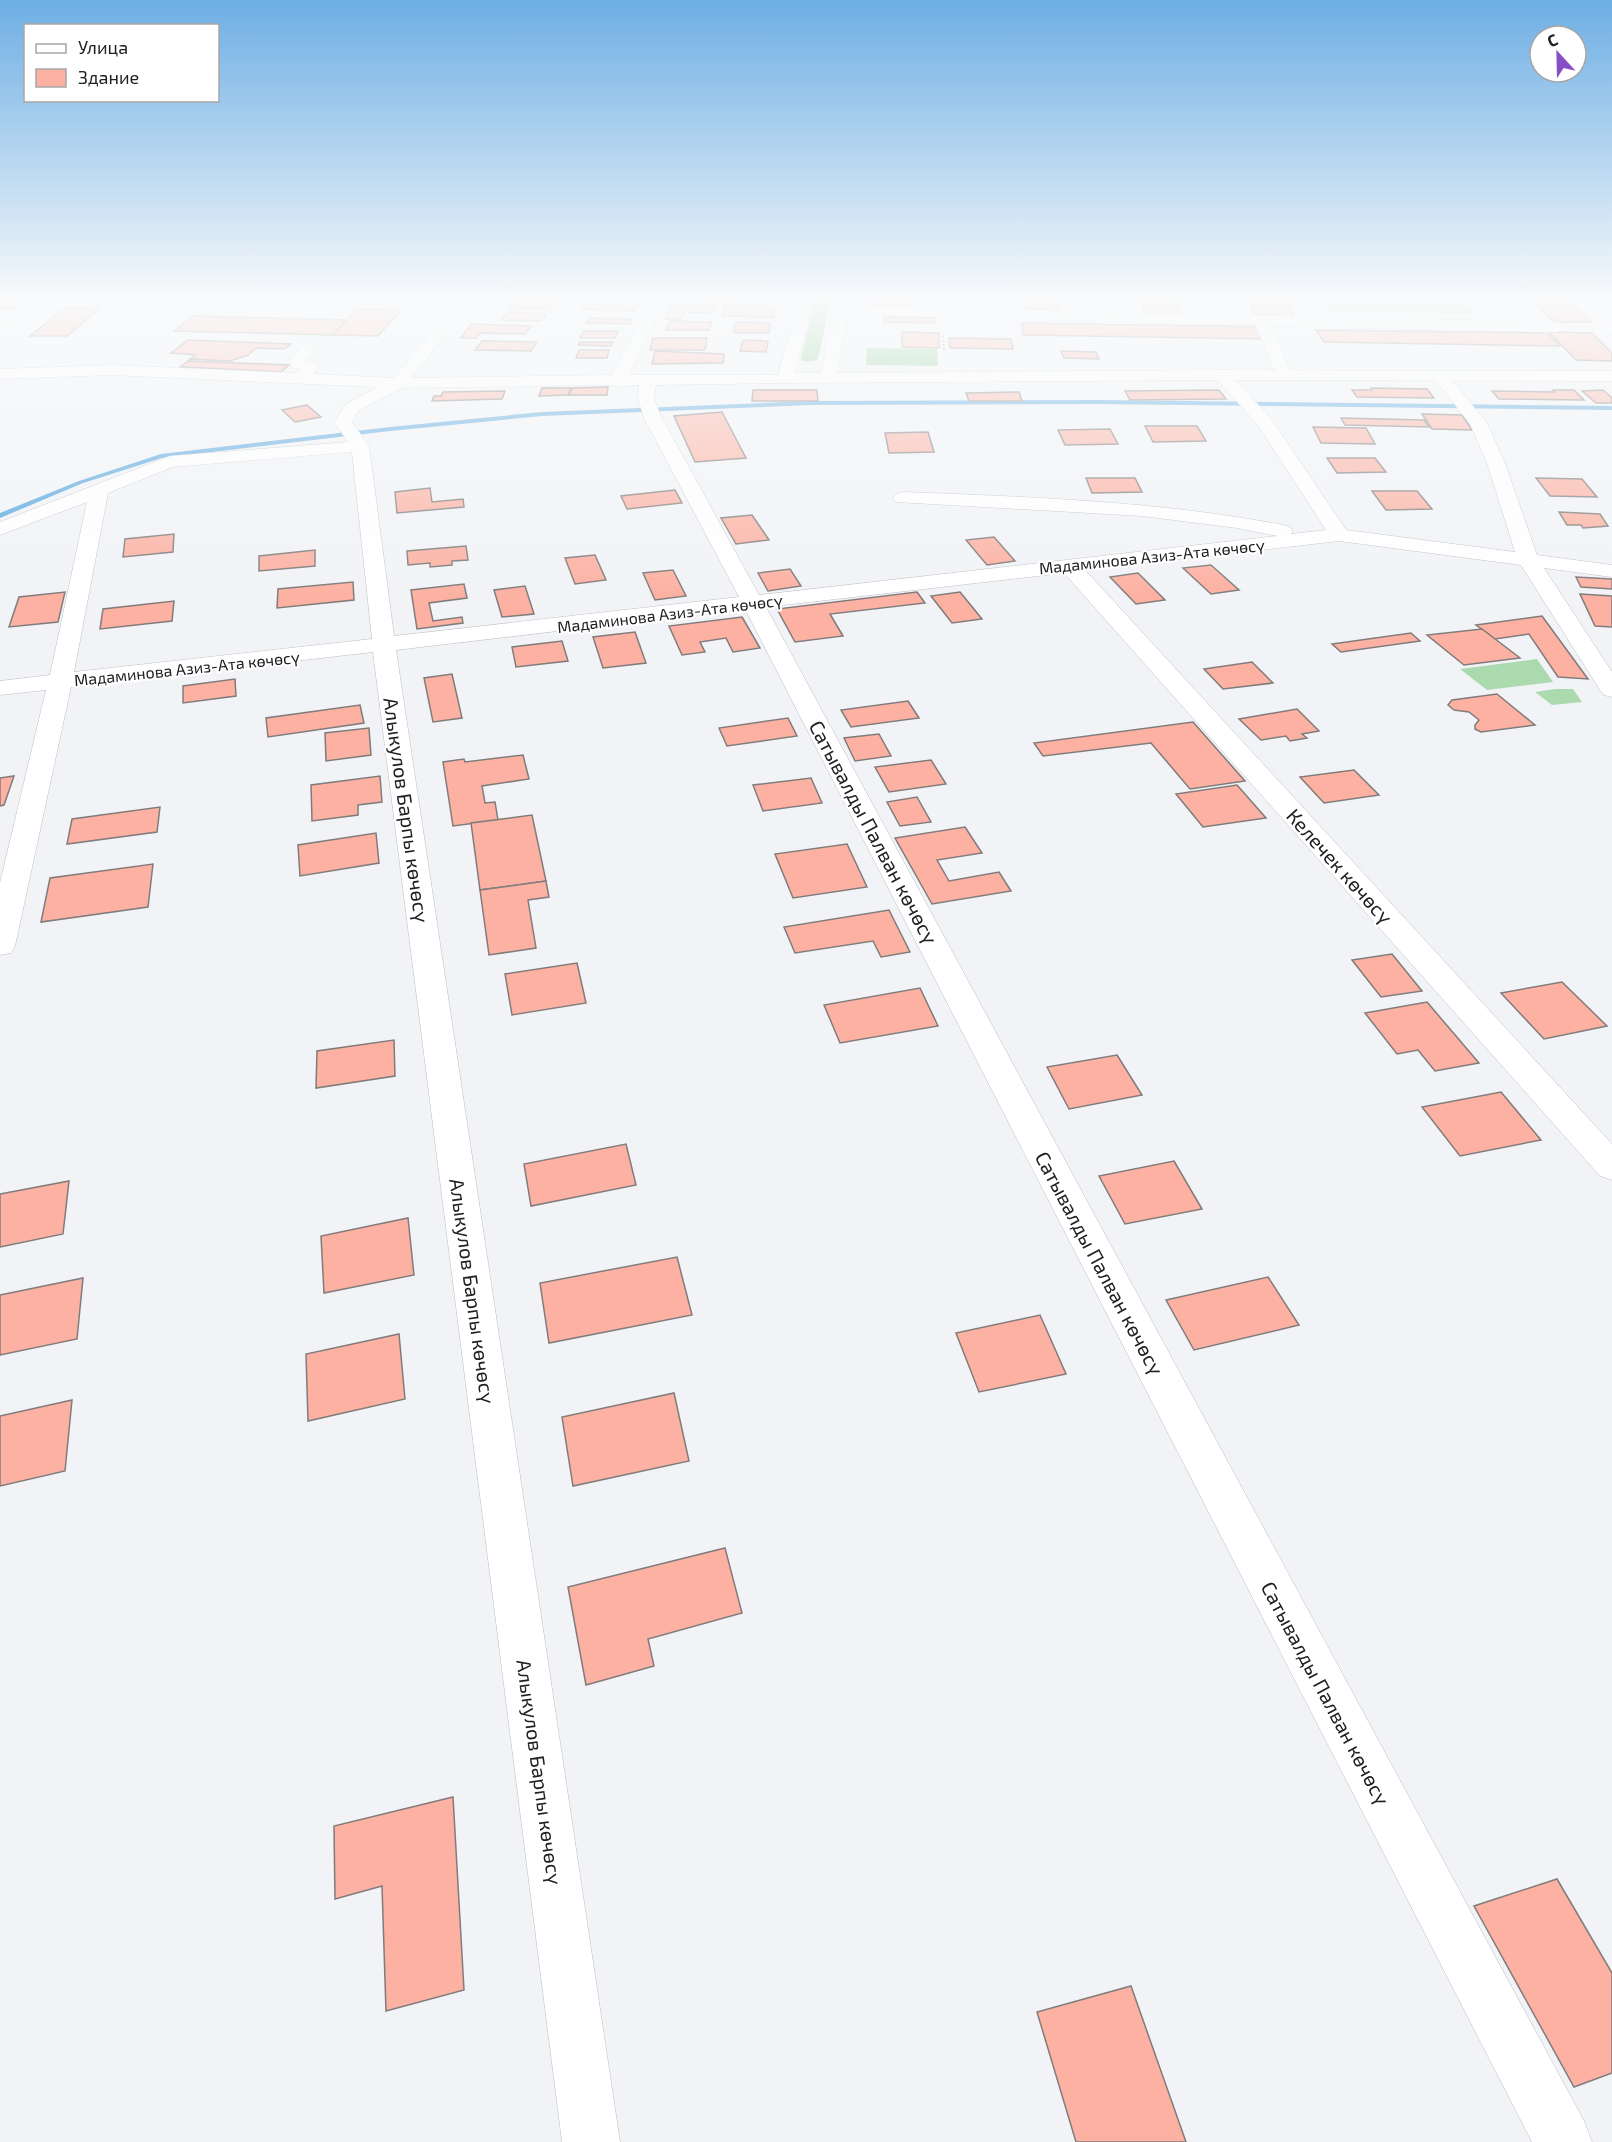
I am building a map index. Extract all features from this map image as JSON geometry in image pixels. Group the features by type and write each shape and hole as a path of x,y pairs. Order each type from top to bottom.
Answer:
{"street":[{"path":"0,529 170,462 353,437 352,408 370,398"},
{"path":"649,399 656,398"},
{"path":"1243,398 1264,421 1339,535"},
{"path":"1458,398 1478,423 1496,463 1528,560 1612,690"},
{"name":"Сатывалды Палван көчөсү","path":"649,399 753,603 1563,2142"},
{"name":"Алыкулов Барпы көчөсү","path":"353,437 384,645 591,2142"},
{"path":"0,946 60,682 99,489"},
{"path":"903,498 1091,506 1220,520 1314,538"},
{"name":"Мадаминова Азиз-Ата көчөсү","path":"0,688 1339,535 1612,571"},
{"name":"Келечек көчөсү","path":"1069,565 1612,1167"}],"green space":[{"path":"1537,659 1553,682 1487,690 1460,669"},
{"path":"1573,689 1582,702 1552,705 1535,692"}],"building":[{"path":"433,398 502,398 502,399 432,401"},
{"path":"752,398 818,398 818,401 752,401"},
{"path":"968,398 1021,398 1022,401 969,401"},
{"path":"1129,398 1226,399 1130,400"},
{"path":"1582,398 1584,400 1499,399"},
{"path":"1590,398 1612,398 1612,403 1596,403"},
{"path":"307,405 321,417 295,422 282,410"},
{"path":"722,412 746,458 695,462 674,416"},
{"path":"1422,414 1462,415 1472,430 1432,429"},
{"path":"1341,418 1424,420 1429,427 1345,425"},
{"path":"1145,426 1197,426 1206,441 1153,442"},
{"path":"1313,427 1366,428 1375,444 1321,443"},
{"path":"1110,429 1118,444 1065,445 1058,430"},
{"path":"928,432 934,452 889,453 885,433"},
{"path":"1327,458 1375,458 1386,472 1337,473"},
{"path":"1086,478 1135,478 1142,492 1092,493"},
{"path":"1536,478 1582,479 1597,497 1550,496"},
{"path":"430,488 432,502 463,499 464,507 397,513 395,492"},
{"path":"675,490 682,503 627,509 621,496"},
{"path":"1372,491 1417,491 1432,509 1386,510"},
{"path":"1559,512 1600,514 1608,526 1583,528 1581,525 1567,525"},
{"path":"752,515 769,540 736,544 721,518"},
{"path":"174,534 173,552 123,557 125,539"},
{"path":"994,537 1015,561 987,565 966,540"},
{"path":"466,546 468,560 452,561 452,565 430,567 430,563 408,565 407,551"},
{"path":"315,550 315,566 259,571 259,556"},
{"path":"595,555 606,580 575,584 565,558"},
{"path":"1211,565 1239,590 1211,594 1183,568"},
{"path":"790,569 801,586 768,591 758,573"},
{"path":"673,570 686,596 655,600 643,573"},
{"path":"1138,573 1165,600 1136,604 1110,577"},
{"path":"1576,577 1612,579 1612,589 1581,587"},
{"path":"353,582 354,600 277,608 278,589"},
{"path":"464,584 467,598 429,603 433,621 462,617 463,623 417,629 411,590"},
{"path":"525,586 534,614 502,617 494,590"},
{"path":"65,592 58,622 9,627 19,597"},
{"path":"917,592 925,603 830,614 843,636 795,642 777,609"},
{"path":"960,592 982,619 952,623 931,596"},
{"path":"1580,594 1612,596 1612,627 1595,626"},
{"path":"174,601 172,621 100,629 103,609"},
{"path":"1542,616 1588,679 1558,677 1529,634 1495,639 1476,625"},
{"path":"742,617 760,648 733,652 726,638 700,642 705,652 682,655 669,626"},
{"path":"1482,629 1520,658 1464,665 1427,635"},
{"path":"635,632 646,663 603,668 593,637"},
{"path":"1411,633 1420,641 1341,652 1332,644"},
{"path":"562,641 568,661 516,667 512,647"},
{"path":"1252,662 1273,683 1223,689 1204,669"},
{"path":"452,674 462,718 433,722 424,678"},
{"path":"235,679 236,696 183,703 183,686"},
{"path":"1497,694 1535,725 1481,732 1475,729 1479,720 1469,712 1454,710 1448,705 1452,700"},
{"path":"908,701 919,718 851,727 841,710"},
{"path":"360,705 364,723 268,737 266,718"},
{"path":"1297,709 1319,731 1302,734 1307,738 1290,741 1286,736 1261,740 1239,719"},
{"path":"788,718 797,736 727,746 719,728"},
{"path":"1193,722 1245,781 1190,789 1151,743 1043,756 1034,743"},
{"path":"369,728 371,755 326,761 325,733"},
{"path":"879,734 891,756 855,761 844,738"},
{"path":"523,755 529,779 482,786 485,803 495,802 498,820 453,826 443,762 464,759 465,762"},
{"path":"931,760 946,784 889,792 875,767"},
{"path":"1354,770 1379,795 1324,803 1300,777"},
{"path":"14,776 4,805 0,806 0,778"},
{"path":"380,776 382,802 358,805 358,815 312,821 311,785"},
{"path":"811,778 822,803 763,811 753,785"},
{"path":"1237,785 1266,818 1203,827 1176,794"},
{"path":"917,797 931,822 900,826 887,802"},
{"path":"160,807 157,832 67,844 72,819"},
{"path":"532,815 546,881 480,890 471,823"},
{"path":"965,827 982,853 937,860 949,881 999,872 1011,891 932,904 895,838"},
{"path":"376,833 379,863 300,876 298,845"},
{"path":"847,844 867,887 793,898 775,854"},
{"path":"153,864 148,907 41,922 50,878"},
{"path":"546,881 549,897 528,900 536,948 489,955 480,890"},
{"path":"889,910 910,952 881,957 873,941 795,953 784,927"},
{"path":"1392,954 1422,991 1381,997 1352,960"},
{"path":"577,963 586,1003 512,1015 505,974"},
{"path":"1562,982 1607,1026 1544,1039 1501,993"},
{"path":"920,988 938,1026 840,1043 824,1005"},
{"path":"1427,1002 1479,1063 1435,1071 1418,1050 1397,1054 1365,1013"},
{"path":"394,1040 395,1076 316,1088 317,1051"},
{"path":"1117,1055 1142,1095 1069,1109 1047,1067"},
{"path":"1501,1092 1541,1140 1460,1156 1422,1107"},
{"path":"626,1144 636,1185 531,1206 524,1164"},
{"path":"1174,1161 1202,1209 1125,1224 1099,1176"},
{"path":"69,1181 63,1234 0,1247 0,1194"},
{"path":"408,1218 414,1275 324,1293 321,1236"},
{"path":"677,1257 692,1315 549,1343 540,1283"},
{"path":"1268,1277 1299,1325 1194,1350 1166,1300"},
{"path":"83,1278 77,1339 0,1355 0,1295"},
{"path":"1040,1315 1066,1374 979,1392 956,1333"},
{"path":"399,1334 405,1399 308,1421 306,1354"},
{"path":"674,1393 689,1461 573,1486 562,1417"},
{"path":"72,1400 65,1471 0,1486 0,1416"},
{"path":"725,1548 742,1613 648,1639 654,1666 586,1685 568,1587"},
{"path":"453,1797 464,1990 386,2011 382,1886 335,1899 334,1826"},
{"path":"1557,1879 1612,1973 1612,2073 1574,2087 1474,1906"},
{"path":"1131,1986 1186,2142 1076,2142 1037,2012"}],"waterway":[{"path":"0,516 81,482 161,456 542,414 810,403 1097,402 1612,408"}]}
